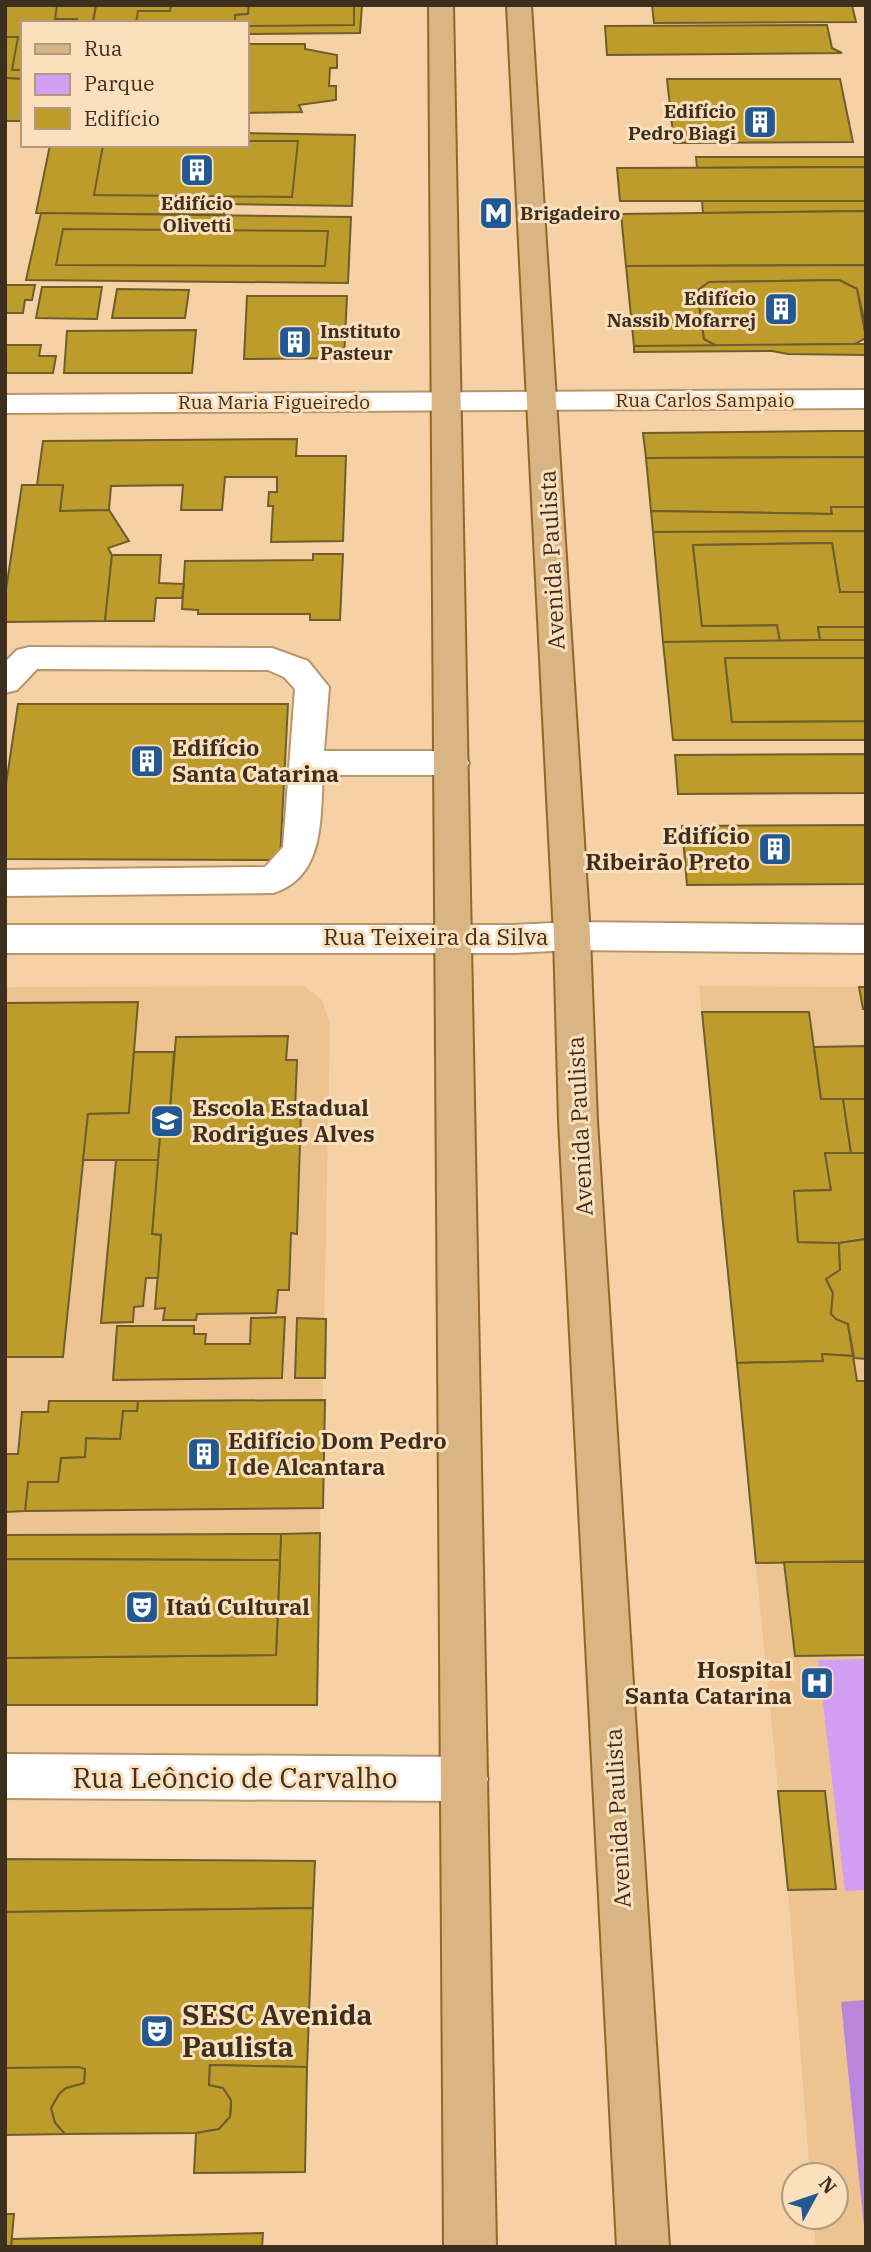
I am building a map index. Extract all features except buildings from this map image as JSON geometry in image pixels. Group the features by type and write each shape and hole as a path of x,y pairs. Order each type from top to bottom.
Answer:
{"main road":[{"path":"441,5 470,2247"},
{"name":"Avenida Paulista","path":"519,5 572,936 579,1135 643,2247"}],"street":[{"name":"Rua Carlos Sampaio","path":"543,401 866,399"},
{"name":"Rua Maria Figueiredo","path":"5,404 543,401"},
{"path":"5,682 29,658 272,659 296,669 312,687 300,849 287,868 273,880 5,883"},
{"path":"307,763 452,763"},
{"name":"Rua Teixeira da Silva","path":"5,939 455,939 572,936 866,939"},
{"name":"Rua Leôncio de Carvalho","path":"18,1776 465,1779"}],"shaded area":[{"name":"Escola Estadual Rodrigues Alves","path":"304,986 322,1000 330,1024 320,1533 5,1534 5,987"},
{"name":"Hospital Santa Catarina","path":"699,986 866,987 866,2247 816,2247 814,2231 850,2231 850,2161 809,2161 788,1890"},
{"path":"866,2000 866,2246 841,2002"}],"green space":[{"path":"866,1659 866,1890 845,1891 818,1660"}],"place":[{"name":"Edifício Pedro Biagi","path":"760,122"},
{"name":"Edifício Olivetti","path":"197,170"},
{"name":"Brigadeiro","path":"496,213"},
{"name":"Edifício Nassib Mofarrej","path":"781,309"},
{"name":"Instituto Pasteur","path":"295,342"},
{"name":"Edifício Santa Catarina","path":"147,761"},
{"name":"Edifício Ribeirão Preto","path":"775,849"},
{"name":"Escola Estadual Rodrigues Alves","path":"167,1121"},
{"name":"Edifício Dom Pedro I de Alcantara","path":"204,1454"},
{"name":"Itaú Cultural","path":"142,1607"},
{"name":"Hospital Santa Catarina","path":"817,1683"},
{"name":"SESC Avenida Paulista","path":"157,2031"}]}
